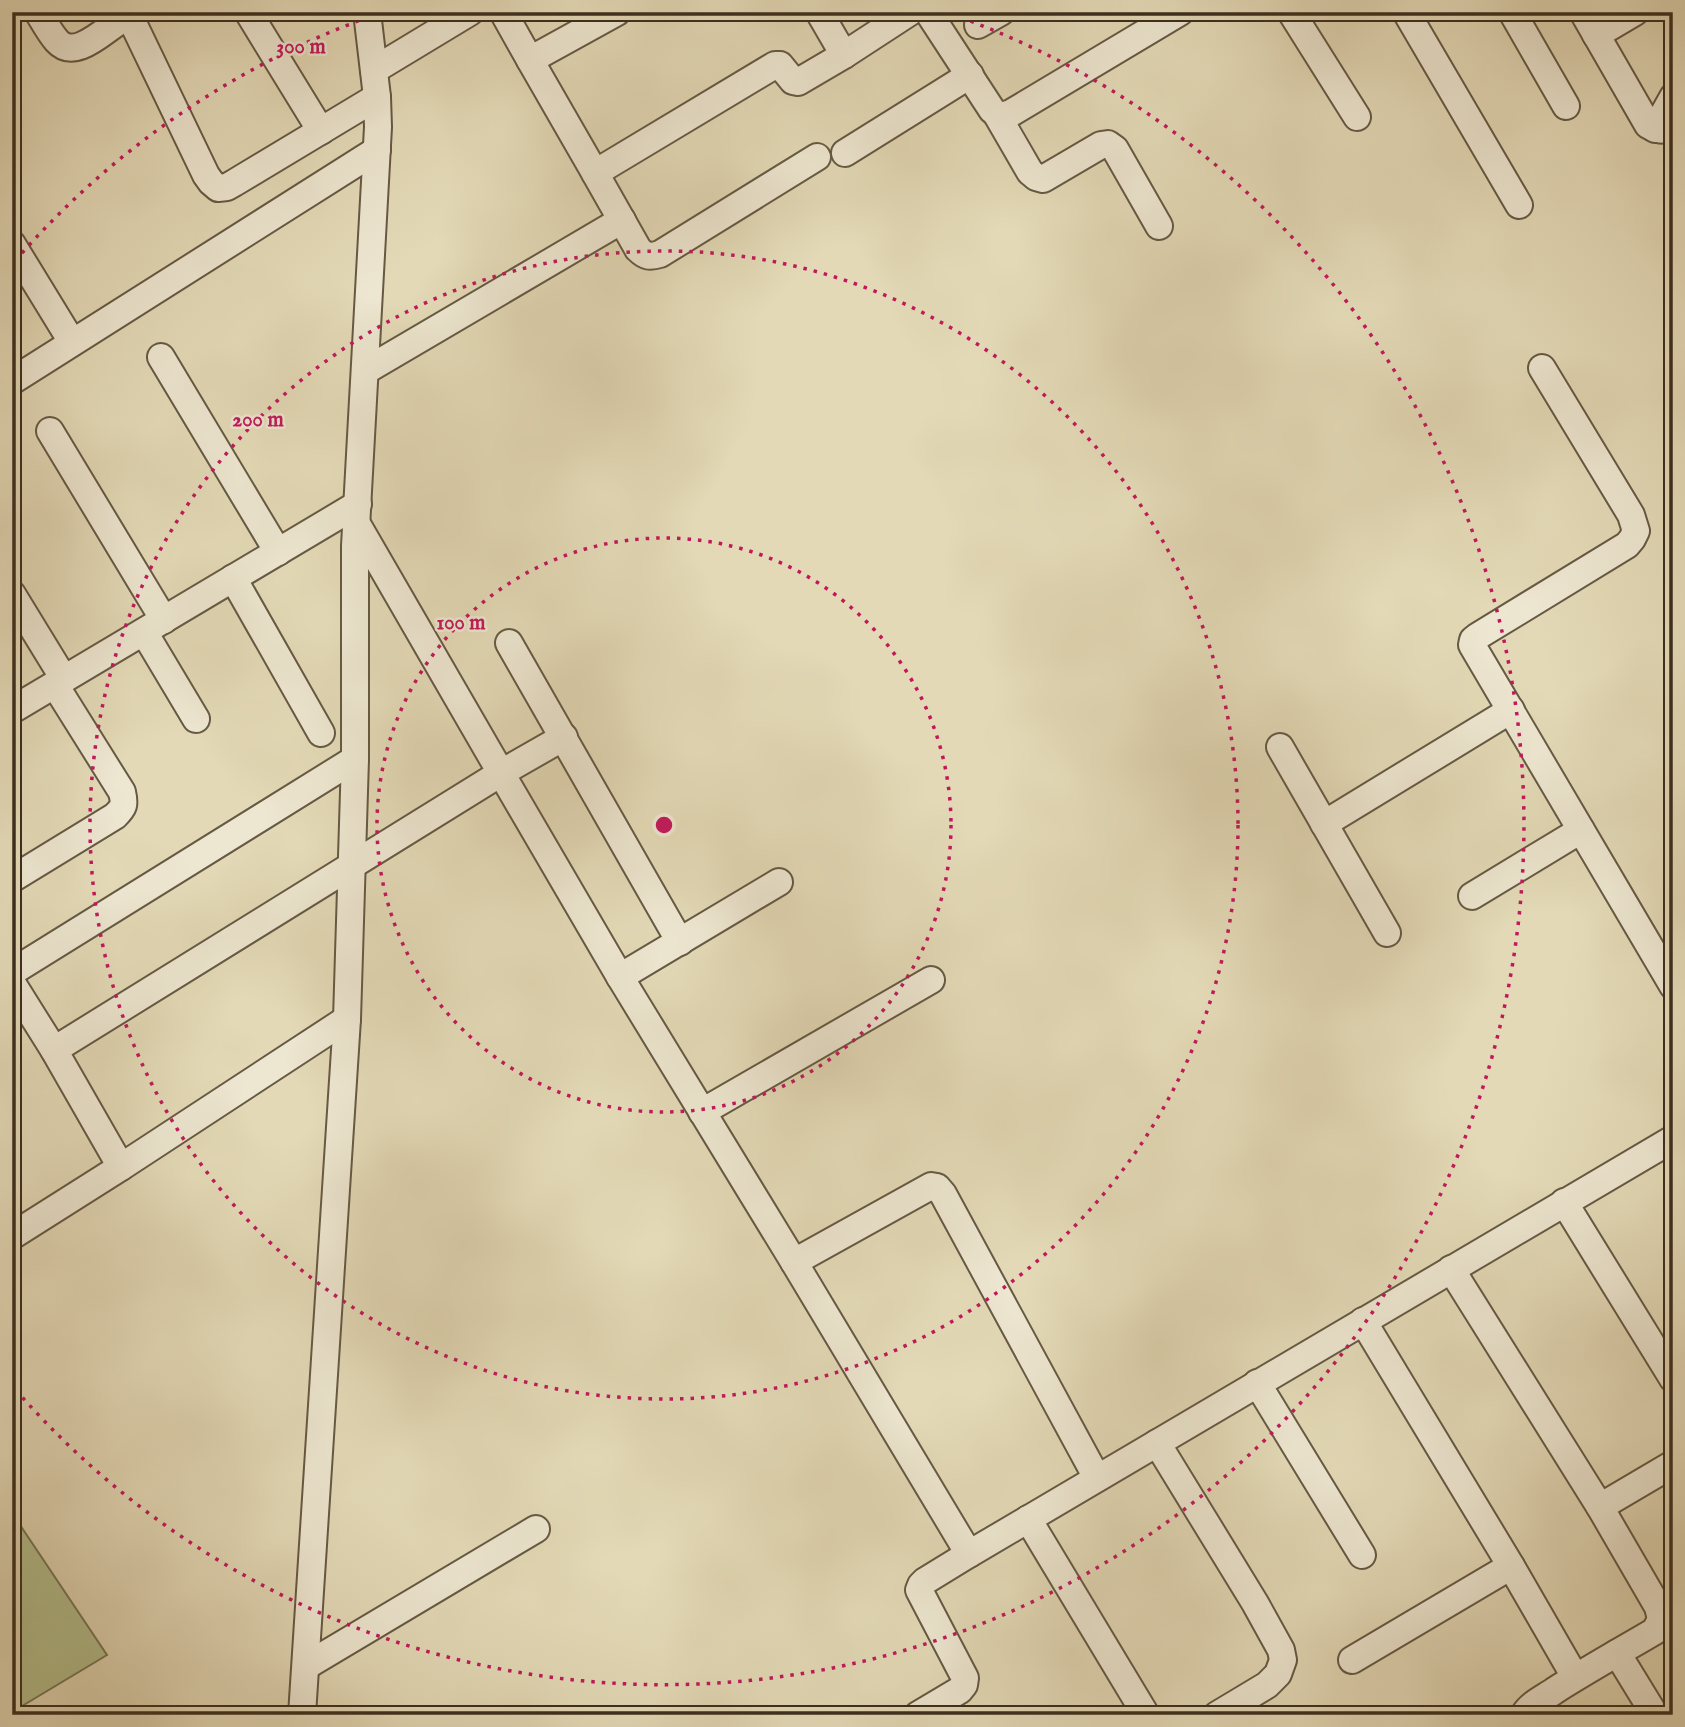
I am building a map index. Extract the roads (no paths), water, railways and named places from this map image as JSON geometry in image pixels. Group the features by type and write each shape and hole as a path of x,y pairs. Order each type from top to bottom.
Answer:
{"street":[{"path":"38,12 65,48 74,49 83,45 121,20 132,23 206,175 218,188 234,183 377,97"},
{"path":"248,12 321,131"},
{"path":"374,70 470,12"},
{"path":"503,12 638,249 644,255 651,257 660,254 817,157"},
{"path":"530,60 617,12"},
{"path":"819,12 844,55"},
{"path":"595,173 775,65 780,65 793,81 798,82 909,12"},
{"path":"928,12 997,115 1030,172 1043,179 1101,145 1108,144 1115,149 1159,226"},
{"path":"997,115 1011,113 1180,12"},
{"path":"1290,12 1357,117"},
{"path":"1406,12 1520,205"},
{"path":"1512,12 1566,106"},
{"path":"1635,12 1590,23 1648,125 1666,133 1673,97"},
{"path":"303,1715 347,1019 355,759 357,514 377,150 377,97 371,15"},
{"path":"845,153 970,75"},
{"path":"12,381 377,150"},
{"path":"365,371 622,220"},
{"path":"12,244 72,342"},
{"path":"161,356 278,552"},
{"path":"1542,368 1631,515 1636,531 1627,544 1474,640 1472,645 1673,986"},
{"path":"50,431 154,626 197,719"},
{"path":"12,710 278,552 357,514"},
{"path":"357,514 501,773 620,977 969,1555"},
{"path":"233,578 321,733"},
{"path":"12,594 124,800 124,808 116,816 12,879"},
{"path":"509,643 680,942"},
{"path":"1324,824 1511,710"},
{"path":"54,1050 352,864 564,737"},
{"path":"1280,747 1387,933"},
{"path":"12,972 355,759"},
{"path":"1472,897 1581,830"},
{"path":"620,977 779,882"},
{"path":"702,1112 931,979"},
{"path":"12,983 121,1167"},
{"path":"12,1236 347,1019"},
{"path":"918,1715 960,1690 965,1678 919,1590 925,1581 1673,1139"},
{"path":"793,1262 931,1186 937,1187 1097,1478"},
{"path":"1564,1202 1673,1379"},
{"path":"1451,1269 1600,1507 1658,1607 1661,1619 1655,1631 1575,1677 1535,1704 1524,1715"},
{"path":"1363,1321 1575,1677"},
{"path":"1257,1383 1362,1555"},
{"path":"1157,1443 1281,1650 1283,1660 1278,1674 1267,1685 1217,1715"},
{"path":"1600,1507 1673,1464"},
{"path":"1028,1519 1146,1715"},
{"path":"306,1666 536,1529"},
{"path":"1352,1660 1511,1566"},
{"path":"1617,1654 1655,1715"}]}
